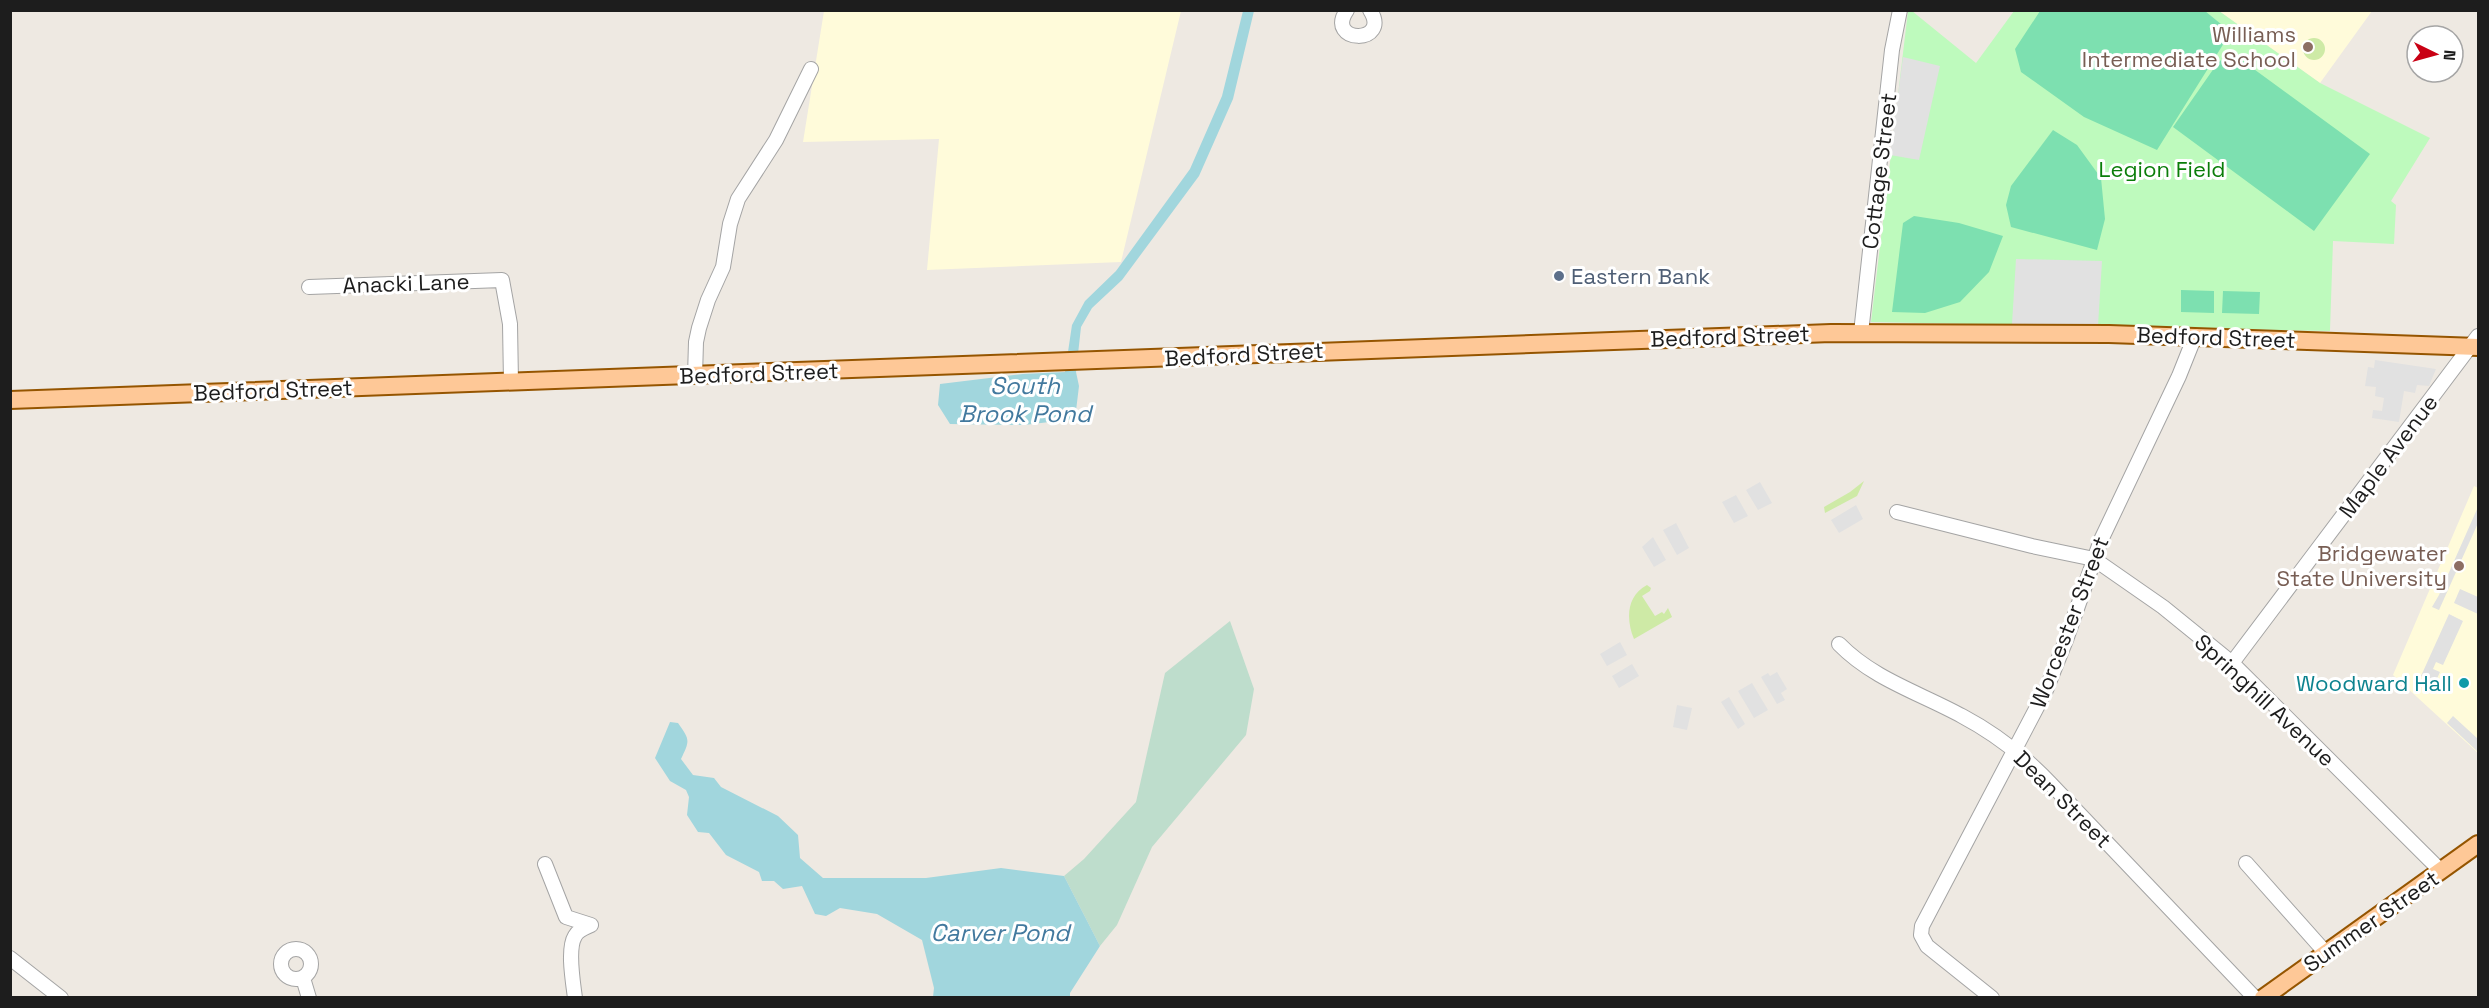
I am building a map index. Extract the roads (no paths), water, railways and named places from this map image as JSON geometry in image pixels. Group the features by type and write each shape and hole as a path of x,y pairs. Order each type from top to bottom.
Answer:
{"main road":[{"name":"Bedford Street","path":"10,400 1609,340 1861,333 2094,333 2476,343"},
{"name":"Summer Street","path":"2263,998 2441,871 2477,848"}],"street":[{"path":"1347,10 1343,19 1344,28 1350,34 1358,37 1367,35 1373,28 1374,19 1371,10"},
{"name":"Cottage Street","path":"1861,333 1892,50 1900,10"},
{"path":"695,376 696,342 699,328 708,300 723,267 730,224 738,199 776,140 811,69"},
{"name":"Anacki Lane","path":"309,287 502,280 510,324 511,382"},
{"name":"Worcester Street","path":"1992,998 1927,946 1921,936 1922,926 2053,674 2094,559 2179,376 2195,336"},
{"name":"Maple Avenue","path":"2232,663 2476,343"},
{"name":"Springhill Avenue","path":"1897,512 2040,548 2094,559 2153,600 2232,663 2441,871"},
{"name":"Dean Street","path":"1839,644 1867,669 1961,715 2015,749 2255,998"},
{"path":"2246,863 2326,953"},
{"path":"544,864 566,917 591,926 580,930 574,937 571,969 575,998"},
{"path":"10,958 61,998"},
{"path":"303,978 309,998"}],"water":[{"name":"South Brook Pond","path":"1243,11 1254,11 1233,99 1199,176 1122,280 1092,308 1081,327 1076,372 1079,386 1075,419 1024,425 950,424 938,405 940,384 1023,374 1065,372 1072,325 1085,301 1116,271 1190,169 1222,96"},
{"name":"Carver Pond","path":"670,722 678,723 687,737 687,744 681,759 693,775 714,778 721,787 778,816 798,835 800,858 823,878 926,878 1001,868 1064,876 1100,946 1070,993 1070,997 933,997 934,988 922,940 877,914 840,908 826,916 815,914 802,886 783,889 774,881 762,881 759,872 726,855 709,833 698,832 687,815 689,797 686,790 670,781 655,758"}],"place":[{"name":"Williams Intermediate School","path":"2308,47"},
{"name":"Eastern Bank","path":"1559,276"},
{"name":"Bridgewater State University","path":"2459,566"},
{"name":"Woodward Hall","path":"2464,683"}],"park label":[{"name":"Legion Field","path":"2162,169"}]}
